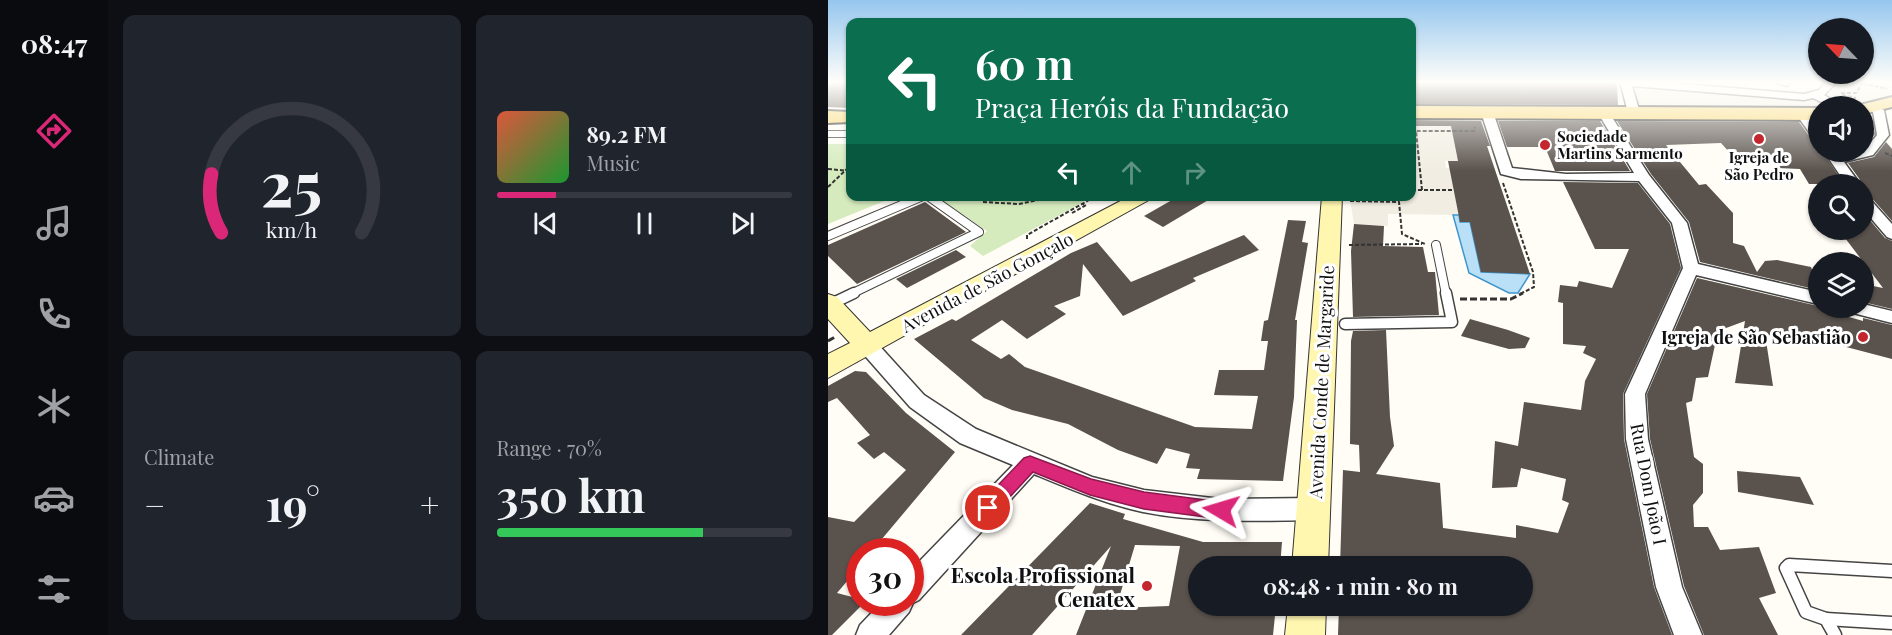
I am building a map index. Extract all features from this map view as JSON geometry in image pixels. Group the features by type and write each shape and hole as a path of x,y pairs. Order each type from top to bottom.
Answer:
{"main road":[{"path":"1416,112 1483,120 1604,113 1808,114"},
{"path":"828,117 846,117"},
{"path":"828,123 846,123"}],"street":[{"path":"1874,149 1883,135 1878,112"},
{"path":"1604,113 1643,177 1678,223 1691,268 1808,296"},
{"path":"1483,120 1506,171 1521,175 1643,177"},
{"name":"Avenida de São Gonçalo","path":"828,367 864,341 1121,201"},
{"name":"Avenida de São Gonçalo","path":"828,352 864,341 1136,201"},
{"name":"Avenida Conde de Margaride","path":"1311,556 1340,201"},
{"path":"1874,213 1892,234"},
{"name":"Rua Dom João I","path":"1689,635 1667,576 1637,439 1635,394 1691,268"},
{"path":"829,304 917,401 968,436 1030,463 1090,487 1144,501 1221,510 1313,509"},
{"path":"1874,313 1892,317"},
{"path":"924,576 1030,463"},
{"path":"870,635 888,616"},
{"path":"1305,635 1306,616"}],"lane":[{"path":"828,134 846,134"},
{"path":"828,237 911,201"},
{"path":"829,304 979,232 935,201"},
{"path":"1345,324 1452,322 1445,298 1436,244"},
{"path":"1892,571 1789,565 1786,573 1806,612 1826,619 1892,623"},
{"path":"1826,619 1835,635"}],"path":[{"path":"1474,130 1473,127 1483,120"},
{"path":"1422,190 1416,131 1474,130"},
{"path":"1474,130 1475,134 1481,134"},
{"path":"828,170 845,171"},
{"path":"828,187 845,171"},
{"path":"1445,298 1511,299 1534,287 1533,272 1501,177"},
{"path":"1416,190 1454,190"},
{"path":"983,202 1019,204 1034,201"},
{"path":"1029,240 1025,238 1027,235 1088,201"},
{"path":"1349,245 1425,244 1402,234 1399,202 1379,201"},
{"path":"1072,213 1086,206 1083,204"}],"green space":[{"path":"828,144 846,144 846,201 884,201 828,224"},
{"path":"943,201 1083,201 983,256 970,246 987,231"}],"shaded area":[{"path":"1634,112 1808,112 1634,113"},
{"path":"1416,126 1469,126 1483,137 1453,139 1457,157 1467,157 1468,161 1445,161 1446,168 1460,168 1453,186 1459,215 1388,214 1388,226 1354,224 1350,201 1416,201"}],"water":[{"path":"1453,215 1459,215 1460,222 1470,222 1481,272 1530,274 1518,293 1509,293 1469,273"}],"building":[{"path":"1416,120 1481,121 1490,146 1487,146 1530,274 1481,272 1470,222 1460,222 1448,161 1458,161 1451,126 1416,126"},
{"path":"1498,121 1600,121 1630,171 1555,171 1545,147 1507,147"},
{"path":"1617,121 1799,122 1808,134 1808,162 1830,162 1837,174 1808,174 1808,182 1800,169 1777,168 1768,156 1730,153 1721,143 1666,145 1699,185 1706,184 1733,213 1733,243 1744,246 1757,272 1765,261 1777,260 1808,266 1808,288 1700,262 1689,222 1651,174"},
{"path":"1886,142 1892,149 1892,221 1874,201 1874,174 1856,174 1848,163 1874,162 1874,157"},
{"path":"1563,182 1638,183 1670,224 1681,268 1623,394 1624,439 1654,587 1672,635 1338,635 1339,616 1533,616 1533,556 1340,556 1343,470 1360,472 1359,445 1350,444 1353,331 1386,330 1390,417 1394,446 1376,474 1440,483 1443,528 1516,538 1516,525 1558,533 1569,503 1562,500 1566,479 1521,468 1517,487 1492,488 1495,441 1518,446 1524,402 1581,410 1585,381 1596,359 1583,353 1586,346 1563,344 1563,303 1558,302 1560,285 1577,287 1579,281 1612,288 1629,249 1595,249"},
{"path":"1170,201 1207,201 1163,227 1144,216"},
{"path":"925,202 966,232 857,284 828,256 828,245"},
{"path":"1288,220 1306,221 1302,242 1308,243 1295,320 1297,320 1294,397 1283,481 1197,479 1200,469 1186,468 1190,454 1166,448 1157,464 1118,450 1068,424 1012,410 984,398 914,339 952,319 956,321 1071,253 1097,242 1131,282 1244,235 1259,250 1193,278 1196,281 1123,316 1083,264 1080,296 1054,306 1066,314 1027,339 1002,320 971,340 1001,359 1009,354 1025,367 1195,427 1252,429 1258,396 1214,395 1219,370 1264,370 1268,341 1261,341 1264,321 1268,320"},
{"path":"1354,224 1384,226 1383,246 1423,247 1428,272 1435,272 1439,315 1353,317 1351,251"},
{"path":"1874,225 1885,238 1892,241 1892,309 1874,305 1874,286 1883,288 1874,276 1874,252 1856,252 1847,240 1874,240"},
{"path":"956,250 966,257 907,288 896,279"},
{"path":"1697,278 1808,304 1808,318 1853,318 1863,321 1863,318 1892,325 1892,359 1812,338 1812,342 1788,337 1786,340 1765,334 1773,386 1735,383 1745,321 1718,331 1708,377 1696,378 1692,401 1686,403 1694,457 1703,464 1703,493 1693,505 1694,527 1708,527 1720,550 1759,547 1776,593 1759,598 1778,635 1704,635 1684,586 1650,439 1647,394"},
{"path":"1470,319 1530,338 1525,348 1509,349 1461,336"},
{"path":"855,371 866,372 906,413 955,452 883,538 846,538 846,582 837,593 846,595 846,616 851,616 832,635 828,635 828,517 854,522 906,470 884,452 874,459 857,443 870,435 837,398 828,402 828,386"},
{"path":"1737,471 1800,477 1814,505 1738,492"},
{"path":"1090,503 1125,514 1123,519 1203,542 1282,542 1281,556 1188,556 1188,616 1275,616 1273,635 1076,635 1111,546 1032,635 961,635","holes":["1135,545 1180,546 1169,606 1116,608"]}],"place":[{"name":"Igreja de São Pedro","path":"1759,139"},
{"name":"Sociedade Martins Sarmento","path":"1545,145"},
{"name":"Igreja de São Sebastião","path":"1863,337"},
{"name":"Escola Profissional Cenatex","path":"1147,586"}],"route":[{"path":"988,508 1030,463 1090,487 1144,501 1221,510"}]}
